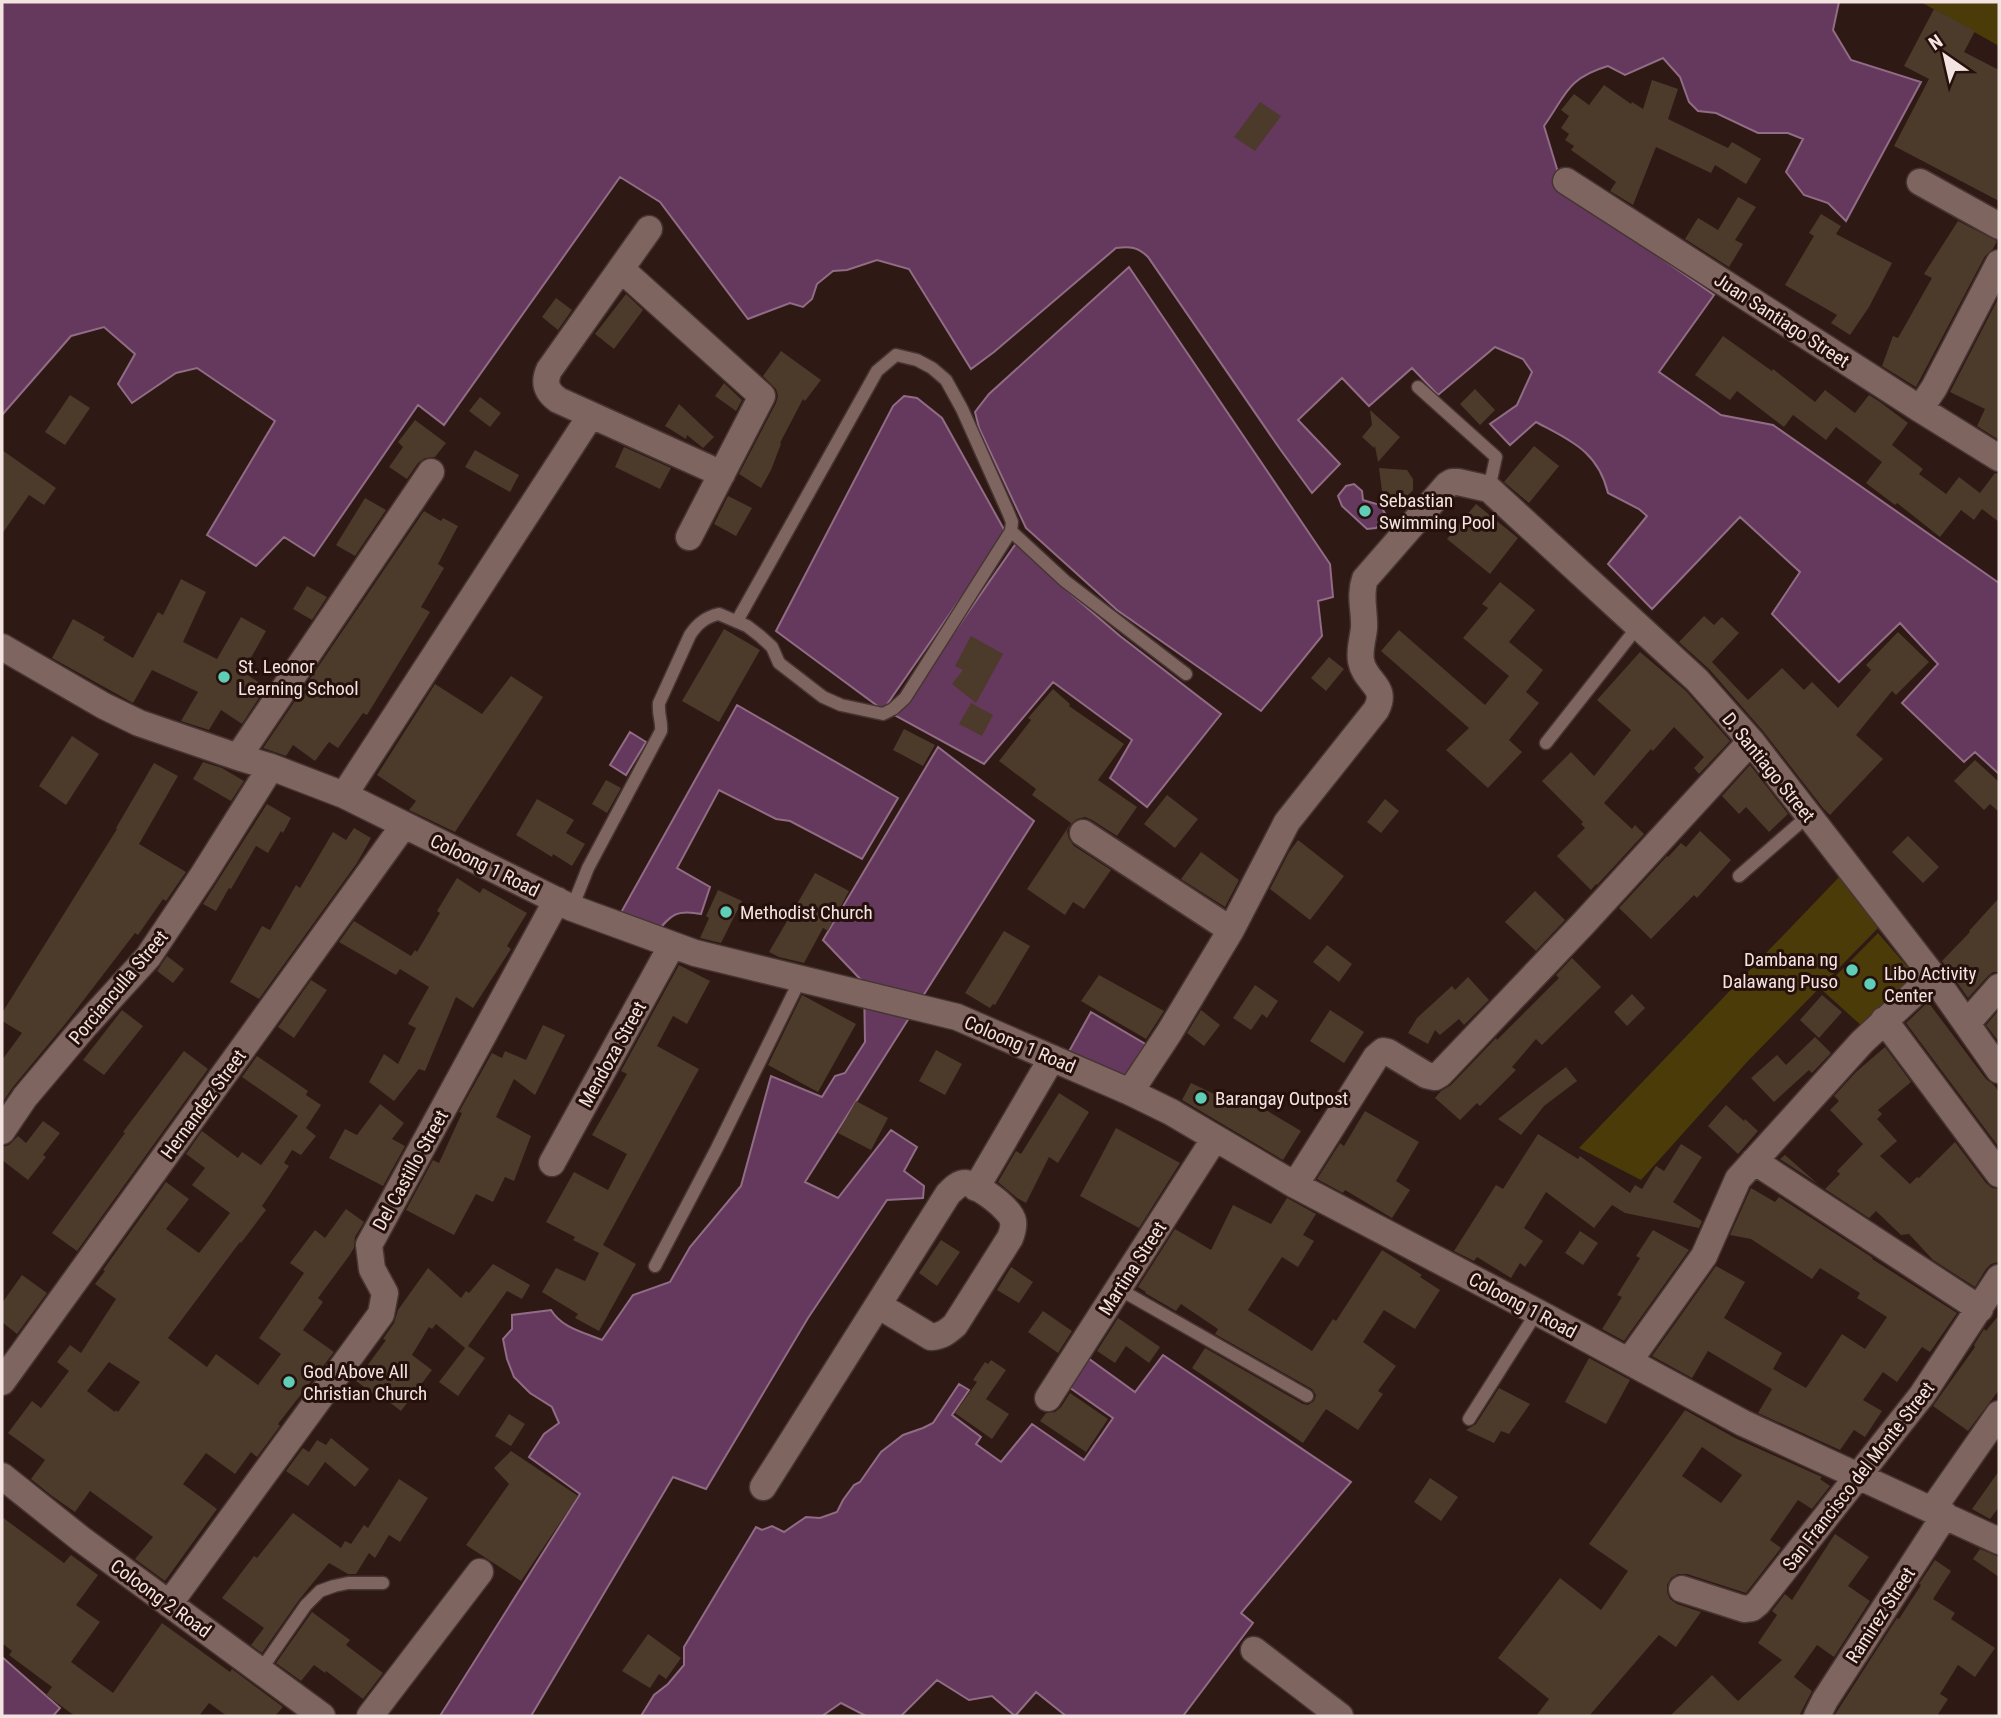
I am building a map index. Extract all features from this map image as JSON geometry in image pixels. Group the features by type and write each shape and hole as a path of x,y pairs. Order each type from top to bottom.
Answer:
{"street":[{"name":"Juan Santiago Street","path":"1566,181 1999,457"},
{"path":"1920,182 1999,226"},
{"path":"649,229 549,370 546,387 550,395 558,401 722,474"},
{"path":"1920,409 1934,388 1999,263"},
{"path":"621,269 762,396 689,537"},
{"path":"344,795 592,415"},
{"path":"238,757 431,471"},
{"path":"1130,1092 1231,930 1287,822 1381,701 1379,691 1363,668 1360,657 1364,627 1361,596 1365,579 1447,485 1458,482 1494,494"},
{"name":"D. Santiago Street","path":"1494,494 1697,680 1751,741 1933,976 1999,1070"},
{"name":"Coloong 1 Road","path":"2,647 139,723 271,766 344,795 564,904 695,953 957,1017 1130,1092 1171,1112 1295,1185 1743,1423 1999,1541"},
{"path":"1295,1185 1376,1057 1383,1051 1388,1052 1426,1075 1435,1077 1440,1074 1751,741"},
{"name":"Porcianculla Street","path":"2,1131 26,1097 84,1027 149,957 271,766"},
{"name":"Hernandez Street","path":"2,1382 404,825"},
{"path":"1083,832 1231,930"},
{"name":"Del Castillo Street","path":"169,1604 381,1314 385,1293 372,1269 369,1245 564,904"},
{"name":"Mendoza Street","path":"552,1163 672,945"},
{"path":"1629,1361 1704,1256 1738,1179 1862,1042 1933,976"},
{"path":"1967,1023 1999,987"},
{"path":"1884,1020 1999,1174"},
{"path":"976,1188 1052,1058"},
{"name":"Martina Street","path":"1048,1398 1215,1138"},
{"path":"1754,1161 1980,1308"},
{"path":"763,1487 878,1305 953,1188 965,1183 1006,1209 1014,1222 1013,1230 955,1325 940,1336 931,1336 878,1305"},
{"name":"San Francisco del Monte Street","path":"1682,1589 1744,1609 1752,1608 1922,1395 1999,1278"},
{"name":"Ramirez Street","path":"1817,1716 1999,1414"},
{"name":"Coloong 2 Road","path":"2,1476 81,1539 322,1716"},
{"path":"370,1716 480,1572"},
{"path":"1254,1650 1340,1716"}],"lane":[{"path":"564,904 588,868 661,732 659,703 690,635 696,626 711,616 719,614 737,621 760,636 772,647 779,663 823,697 841,705 883,714 905,698 1012,531 1008,512 947,380 917,360 896,355 877,371 737,621"},
{"path":"1418,387 1496,457 1494,494"},
{"path":"1012,531 1065,581 1186,674"},
{"path":"1546,743 1639,625"},
{"path":"1739,876 1809,815"},
{"path":"655,1266 801,978"},
{"path":"1119,1289 1307,1396"},
{"path":"1469,1419 1537,1312"},
{"path":"260,1671 306,1605 320,1591 348,1583 383,1583"}],"shaded area":[{"path":"2,2 1839,2 1833,30 1851,60 1921,82 1846,221 1828,203 1804,195 1786,172 1803,139 1788,133 1758,133 1716,113 1698,111 1689,102 1680,77 1663,58 1625,75 1608,66 1584,76 1569,89 1544,126 1560,188 1714,295 1659,372 1721,415 1773,425 1999,583 1999,774 1975,752 1964,762 1902,703 1938,664 1900,623 1839,682 1772,614 1800,572 1740,517 1652,609 1608,564 1647,516 1608,493 1590,457 1561,435 1536,422 1510,445 1490,424 1517,405 1532,372 1523,359 1495,347 1438,395 1412,368 1369,406 1342,378 1298,420 1340,464 1312,493 1148,257 1137,249 1116,248 971,369 909,269 877,260 847,270 833,271 817,284 812,299 803,307 790,303 748,319 660,202 620,177 444,425 418,405 314,556 284,537 256,566 207,535 275,421 197,368 176,373 132,403 118,384 135,354 104,327 71,336 2,415"},
{"path":"1921,2 1999,2 1999,46"},
{"path":"1129,267 1330,564 1333,597 1318,601 1322,636 1261,711 1117,610 1026,528 979,428 975,412 989,394"},
{"path":"904,396 917,398 942,418 1006,533 883,710 776,631 893,406"},
{"name":"Sebastian Swimming Pool","path":"1354,484 1362,491 1363,500 1380,505 1386,515 1376,528 1367,529 1342,506 1338,496 1346,486"},
{"path":"1019,539 1058,583 1120,636 1221,714 1147,807 1110,778 1132,740 1053,682 984,764 896,716"},
{"path":"737,705 898,798 862,859 790,821 776,819 719,790 677,868 710,887 701,914 686,912 675,915 656,933 618,918"},
{"path":"630,732 646,742 626,775 610,765"},
{"path":"938,747 1034,821 805,1182 838,1198 891,1130 917,1147 904,1171 924,1186 923,1198 887,1200 808,1318 706,1489 673,1477 531,1716 440,1716 580,1494 529,1457 544,1434 559,1423 552,1407 530,1393 514,1377 503,1339 512,1329 512,1315 551,1310 567,1325 602,1340 633,1295 670,1282 690,1247 741,1186 771,1076 822,1097 835,1076 845,1073 865,1042 864,983 823,940"},
{"path":"1842,874 1880,926 1747,1062 1641,1180 1579,1148"},
{"name":"Libo Activity Center","path":"1878,933 1918,979 1864,1028 1822,990"},
{"path":"1091,1012 1147,1045 1131,1085 1067,1055"},
{"path":"1163,1355 1351,1482 1241,1613 1253,1623 1183,1716 1066,1716 1036,1692 1015,1716 992,1696 969,1700 937,1680 901,1716 866,1716 841,1703 822,1716 641,1716 654,1695 668,1684 684,1665 684,1647 756,1527 762,1530 772,1526 784,1532 806,1517 820,1518 837,1512 854,1485 860,1482 881,1452 903,1435 933,1423 959,1384 969,1390 952,1415 981,1437 976,1444 1001,1462 1032,1424 1084,1460 1113,1418 1066,1385 1085,1356 1135,1392"},
{"path":"2,1657 60,1708 53,1716 2,1716"}],"building":[{"path":"1934,9 1975,31 1964,52 1999,70 1999,201 1894,146 1929,79 1904,66"},
{"path":"1652,80 1678,89 1668,119 1728,148 1732,142 1761,159 1746,184 1715,165 1711,173 1656,147 1633,205 1610,191 1616,182 1571,150 1574,146 1565,140 1569,134 1561,128 1569,116 1561,110 1574,94 1589,105 1604,85 1643,109"},
{"path":"1260,102 1281,116 1255,151 1234,137"},
{"path":"1738,197 1756,207 1735,240 1743,244 1729,267 1685,239 1698,218 1718,230"},
{"path":"1821,214 1841,226 1836,234 1892,263 1869,307 1850,335 1831,323 1837,315 1785,285 1814,236 1809,233"},
{"path":"1958,221 1997,241 1985,256 1916,387 1882,366 1893,336 1898,338 1932,278 1924,274"},
{"path":"626,294 643,310 614,349 595,334"},
{"path":"1999,297 1999,440 1977,426 1985,409 1950,392"},
{"path":"556,298 572,310 558,330 542,317"},
{"path":"1723,336 1772,371 1773,369 1815,402 1825,390 1855,413 1869,395 1880,402 1908,423 1892,445 1923,469 1919,474 1946,494 1959,477 1980,493 1995,473 1999,474 1999,522 1982,509 1974,520 1961,510 1940,537 1897,503 1895,505 1866,483 1882,462 1836,427 1826,440 1793,415 1784,427 1737,391 1730,400 1695,375"},
{"path":"781,351 821,380 805,401 803,399 761,488 739,474 776,403 776,389 763,376"},
{"path":"724,383 742,400 736,411 715,396"},
{"path":"1475,389 1495,410 1480,425 1460,404"},
{"path":"70,395 90,408 65,445 45,432"},
{"path":"480,397 501,413 490,427 469,411"},
{"path":"679,404 714,437 703,448 687,435 686,439 665,426"},
{"path":"1370,410 1400,437 1378,462 1375,446 1374,448 1362,437 1372,425"},
{"path":"415,420 446,443 435,457 425,458 418,463 407,479 389,467 403,447 398,442"},
{"path":"1534,446 1559,466 1529,503 1504,482"},
{"path":"624,447 671,468 660,489 615,467"},
{"path":"2,450 56,488 44,505 29,495 2,534"},
{"path":"475,450 519,475 510,492 465,467"},
{"path":"1379,468 1407,470 1413,479 1413,490 1407,496 1394,500 1382,491"},
{"path":"728,496 752,508 736,536 714,524"},
{"path":"365,498 386,510 355,556 336,545"},
{"path":"1476,504 1518,538 1490,574 1447,539"},
{"path":"424,511 441,521 443,518 458,526 438,564 444,568 421,607 430,612 367,715 363,713 338,748 329,742 315,761 293,745 286,756 263,748"},
{"path":"181,579 206,592 183,642 217,659 241,617 266,631 243,672 266,687 242,724 221,710 209,730 181,721 198,692 152,670 133,703 52,658 73,619 105,637 103,640 133,658 158,612 163,615"},
{"path":"1500,582 1535,610 1509,642 1543,670 1526,692 1539,703 1509,740 1522,752 1488,788 1446,750 1469,728 1381,651 1399,630 1485,705 1509,676 1463,638 1488,608 1482,604"},
{"path":"307,586 327,597 312,620 293,609"},
{"path":"1704,616 1714,625 1722,617 1739,633 1712,662 1748,700 1782,668 1804,690 1812,682 1838,708 1871,670 1866,665 1898,632 1929,662 1896,695 1892,691 1856,735 1883,759 1830,815 1709,669 1679,642"},
{"path":"724,629 760,650 719,722 682,701"},
{"path":"971,636 1003,654 976,703 952,684 963,670 955,666"},
{"path":"1640,652 1686,691 1730,741 1699,774 1694,768 1704,757 1674,727 1653,751 1651,749 1604,803 1632,829 1635,825 1644,834 1591,890 1557,856 1585,828 1581,824 1583,822 1542,781 1571,752 1594,776 1631,730 1597,700"},
{"path":"1329,657 1344,669 1326,691 1311,678"},
{"path":"511,676 543,697 455,832 409,810 416,801 377,775 435,684 482,714"},
{"path":"1053,689 1069,706 1124,744 1098,780 1137,807 1117,836 1085,817 1070,825 1067,831 1074,846 1111,870 1084,909 1073,902 1065,915 1027,889 1071,823 1032,795 1036,789 999,761 1031,720 1028,718"},
{"path":"971,703 993,715 982,736 959,724"},
{"path":"904,729 935,745 923,766 893,750"},
{"path":"72,736 99,754 66,805 39,786"},
{"path":"1975,760 1999,782 1999,812 1990,804 1984,810 1954,781"},
{"path":"203,762 222,768 244,781 231,801 193,779"},
{"path":"154,763 178,776 139,844 186,872 166,901 163,899 138,935 135,933 2,1103 2,1060 22,1033 2,1021 2,1013 117,829"},
{"path":"1750,765 1788,814 1769,832 1746,807 1739,814 1722,796"},
{"path":"606,780 621,788 607,813 592,804"},
{"path":"1167,795 1198,819 1175,848 1144,824"},
{"path":"537,799 574,820 566,833 585,844 572,866 516,835"},
{"path":"1385,799 1399,811 1381,833 1367,822"},
{"path":"267,804 291,818 283,833 281,831 268,853 256,846 216,911 203,904"},
{"path":"354,828 371,838 357,863 259,999 230,982 262,926 270,930 296,885 300,888 333,832 346,840"},
{"path":"1700,831 1731,860 1697,898 1694,895 1651,939 1619,908 1667,856 1681,843 1686,847"},
{"path":"1908,836 1939,867 1923,883 1892,852"},
{"path":"1298,840 1344,876 1310,920 1270,889"},
{"path":"1201,852 1239,880 1225,907 1181,879"},
{"path":"815,873 849,891 828,931 823,928 804,963 769,952"},
{"path":"457,878 480,893 483,888 527,913 507,946 511,949 473,1008 456,997 425,1071 419,1069 394,1101 369,1082 384,1054 398,1064 416,1028 408,1024 429,987 400,969 396,975 339,942 354,921 411,956 415,950 417,952 440,913 437,911"},
{"path":"718,890 742,901 721,943 700,938 709,918 706,916"},
{"path":"1535,891 1565,920 1536,951 1505,922"},
{"path":"1999,898 1999,972 1988,976 1968,998 1942,961"},
{"path":"1004,931 1030,946 995,1005 990,1008 965,993"},
{"path":"1327,945 1352,964 1339,982 1313,962"},
{"path":"167,956 184,969 173,983 157,971"},
{"path":"1572,958 1601,987 1542,1045 1536,1039 1512,1067 1516,1070 1480,1106 1477,1103 1460,1120 1435,1098 1559,978 1556,975"},
{"path":"679,965 710,981 687,1024 673,1016 657,1046 699,1069 603,1245 636,1264 599,1331 575,1318 578,1314 542,1292 556,1268 585,1281 599,1253 546,1222 574,1172 608,1190 627,1154 592,1135 627,1074 621,1071"},
{"path":"1099,975 1164,1011 1146,1039 1081,1001"},
{"path":"1468,977 1489,1000 1464,1025 1459,1019 1440,1035 1435,1030 1428,1044 1408,1033 1417,1018 1452,986 1455,990"},
{"path":"311,980 327,990 294,1038 278,1027"},
{"path":"1255,985 1278,1001 1267,1018 1262,1014 1251,1030 1233,1018"},
{"path":"1632,994 1645,1008 1627,1026 1614,1012"},
{"path":"802,995 856,1024 818,1092 768,1065"},
{"path":"1822,995 1842,1012 1819,1038 1800,1020"},
{"path":"1928,1002 1986,1079 1999,1092 1998,1146 1906,1023"},
{"path":"122,1010 143,1026 104,1075 83,1060"},
{"path":"1201,1010 1220,1025 1204,1046 1187,1033"},
{"path":"1330,1010 1364,1032 1344,1063 1310,1041"},
{"path":"1999,1010 1999,1042 1986,1025"},
{"path":"543,1025 565,1035 535,1095 514,1079 496,1117 531,1136 514,1181 505,1177 493,1202 476,1194 454,1235 406,1210 433,1160 439,1163 462,1113 459,1112 492,1053 502,1058 505,1051 526,1060"},
{"path":"1815,1037 1831,1053 1812,1073 1809,1070 1774,1102 1751,1078 1777,1055 1786,1065"},
{"path":"1885,1047 1911,1082 1878,1110 1882,1114 1877,1119 1897,1141 1880,1156 1910,1184 1955,1142 1986,1183 1999,1189 1999,1262 1986,1269 1975,1287 1933,1260 1909,1234 1901,1235 1876,1211 1869,1218 1825,1189 1840,1174 1837,1171 1863,1144 1830,1110 1839,1101 1834,1096"},
{"path":"936,1050 962,1064 945,1095 919,1081"},
{"path":"184,1051 208,1069 77,1251 52,1233"},
{"path":"257,1056 308,1091 306,1095 321,1105 306,1128 316,1136 301,1155 292,1150 284,1163 289,1166 262,1206 266,1210 168,1338 207,1367 216,1354 258,1385 281,1354 259,1338 304,1273 290,1263 315,1230 325,1238 346,1209 364,1222 355,1237 354,1248 318,1298 323,1302 303,1330 334,1352 278,1424 280,1426 257,1457 251,1452 235,1474 206,1453 183,1484 217,1509 165,1581 135,1559 153,1537 90,1491 75,1512 52,1496 31,1479 45,1460 8,1433 32,1401 41,1408 69,1371 57,1362 70,1345 81,1353 116,1299 95,1284 166,1182 189,1199 166,1229 199,1253 230,1213 192,1185 205,1168 186,1154 202,1131 238,1158 242,1152 261,1165 298,1116 242,1077","holes":["109,1362 140,1382 118,1412 87,1391"]},
{"path":"1566,1067 1577,1081 1544,1106 1521,1135 1498,1119"},
{"path":"1191,1083 1241,1107 1246,1098 1301,1131 1283,1160 1182,1100"},
{"path":"1059,1093 1089,1112 1058,1163 1049,1157 1026,1203 998,1182 1016,1151 1021,1154"},
{"path":"856,1101 888,1118 871,1150 838,1133"},
{"path":"380,1104 404,1123 392,1139 405,1146 383,1186 329,1158 345,1129 357,1135"},
{"path":"1726,1105 1758,1131 1738,1154 1708,1126"},
{"path":"1365,1111 1419,1142 1396,1181 1410,1190 1392,1218 1345,1190 1343,1193 1317,1179 1340,1143 1344,1146"},
{"path":"43,1121 60,1133 28,1180 2,1160 2,1147 9,1145 18,1136 26,1143"},
{"path":"1116,1128 1180,1163 1139,1228 1080,1196"},
{"path":"1538,1134 1578,1159 1580,1156 1630,1193 1635,1185 1642,1189 1656,1166 1664,1171 1681,1144 1702,1157 1673,1202 1702,1221 1699,1228 1625,1213 1612,1205 1594,1228 1546,1192 1524,1228 1543,1241 1525,1267 1520,1263 1511,1278 1477,1257 1474,1261 1454,1251 1496,1185 1503,1189"},
{"path":"1785,1155 1818,1184 1780,1159"},
{"path":"1751,1188 1775,1202 1779,1197 1957,1313 1930,1352 1922,1347 1897,1382 1883,1372 1863,1400 1882,1411 1865,1437 1854,1430 1840,1450 1758,1413 1772,1389 1708,1351 1692,1378 1652,1356 1716,1266 1745,1282 1724,1318 1782,1353 1773,1369 1806,1388 1842,1334 1865,1349 1887,1317 1857,1298 1860,1293 1820,1268 1812,1279 1751,1239 1730,1235"},
{"path":"1287,1198 1316,1214 1303,1235 1314,1241 1298,1267 1282,1257 1248,1310 1312,1351 1333,1319 1336,1321 1382,1250 1422,1275 1420,1277 1440,1290 1415,1329 1384,1310 1363,1342 1396,1366 1378,1391 1383,1394 1358,1430 1326,1409 1303,1443 1192,1368 1205,1348 1303,1404 1308,1405 1314,1401 1316,1395 1312,1389 1215,1334 1218,1329 1181,1304 1176,1311 1138,1287 1175,1229 1211,1250 1233,1205 1271,1224"},
{"path":"1653,1230 1689,1250 1624,1341 1602,1329 1622,1297 1617,1295 1640,1258 1636,1256"},
{"path":"1580,1231 1598,1243 1583,1265 1565,1253"},
{"path":"941,1240 960,1252 937,1286 919,1273"},
{"path":"493,1264 530,1285 522,1299 507,1291 468,1346 485,1358 458,1396 439,1382 465,1348 436,1324 432,1329 429,1327 412,1355 432,1370 401,1411 356,1381 386,1340 383,1339 394,1323 398,1310 428,1268 461,1298 466,1291 469,1293"},
{"path":"1011,1267 1033,1282 1019,1303 997,1290"},
{"path":"22,1275 47,1293 17,1334 2,1322 2,1303"},
{"path":"1043,1311 1072,1331 1058,1353 1028,1332"},
{"path":"1999,1315 1999,1390 1968,1431 1933,1406 1975,1347 1984,1329 1986,1331"},
{"path":"1118,1318 1160,1347 1149,1363 1126,1346 1115,1363 1097,1351"},
{"path":"1589,1358 1630,1380 1606,1424 1565,1402"},
{"path":"991,1360 1006,1370 986,1399 1009,1414 992,1439 955,1413 977,1382 973,1380 985,1362 988,1364"},
{"path":"1499,1388 1530,1404 1509,1434 1501,1431 1494,1443 1466,1430 1476,1424"},
{"path":"1070,1393 1108,1419 1086,1452 1040,1421 1046,1413 1055,1412 1061,1407"},
{"path":"1685,1410 1735,1438 1822,1477 1820,1479 1830,1486 1812,1509 1798,1500 1770,1540 1781,1548 1746,1593 1687,1574 1678,1574 1671,1578 1667,1585 1670,1599 1701,1612 1676,1647 1659,1635 1589,1716 1536,1716 1549,1699 1498,1658 1560,1578 1601,1610 1628,1571 1589,1544","holes":["1702,1447 1742,1475 1721,1503 1682,1476"]},
{"path":"509,1414 525,1424 511,1446 495,1436"},
{"path":"331,1438 369,1469 355,1487 325,1462 308,1486 286,1471 303,1448 309,1452 317,1440 326,1445"},
{"path":"511,1451 578,1496 521,1581 466,1545 509,1484 494,1468"},
{"path":"1999,1471 1999,1507 1990,1519 1972,1509"},
{"path":"1430,1478 1458,1497 1441,1521 1414,1502"},
{"path":"399,1479 428,1498 400,1542 389,1535 375,1558 369,1553 356,1574 348,1574 329,1563 262,1653 251,1645 264,1628 222,1598 254,1556 257,1558 293,1513 341,1548 345,1541 351,1544 364,1525 368,1528"},
{"path":"2,1517 64,1563 71,1555 98,1575 76,1605 100,1622 71,1662 113,1693 162,1623 230,1672 232,1669 283,1707 275,1716 227,1716 209,1703 199,1716 75,1716 46,1695 52,1687 9,1655 12,1651 2,1643"},
{"path":"1835,1534 1869,1557 1848,1586 1870,1601 1834,1657 1817,1645 1794,1677 1812,1691 1799,1716 1670,1716 1712,1675 1738,1701 1782,1660 1758,1643 1777,1615 1772,1611 1785,1594 1792,1600"},
{"path":"1980,1549 1999,1557 1999,1577 1973,1559"},
{"path":"1935,1560 1951,1571 1933,1599 1955,1613 1951,1619 1995,1648 1975,1677 1958,1665 1940,1694 1948,1699 1937,1716 1834,1716 1897,1618 1899,1619"},
{"path":"312,1612 350,1640 346,1645 383,1673 363,1699 314,1665 301,1681 276,1663"},
{"path":"648,1634 681,1658 666,1679 659,1674 650,1688 622,1671"}],"place":[{"name":"Sebastian Swimming Pool","path":"1365,511"},
{"name":"St. Leonor Learning School","path":"224,677"},
{"name":"Methodist Church","path":"726,912"},
{"name":"Dambana ng Dalawang Puso","path":"1852,970"},
{"name":"Libo Activity Center","path":"1870,984"},
{"name":"Barangay Outpost","path":"1201,1098"},
{"name":"God Above All Christian Church","path":"289,1382"}]}
